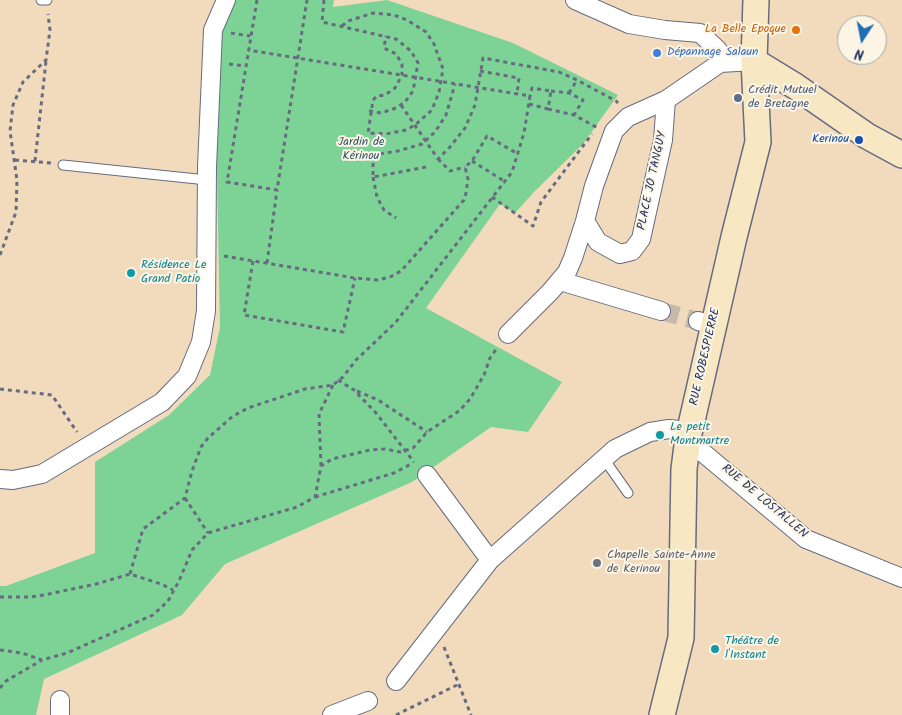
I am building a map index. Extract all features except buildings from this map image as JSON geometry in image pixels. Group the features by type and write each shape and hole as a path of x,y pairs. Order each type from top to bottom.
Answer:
{"street":[{"path":"0,479 13,480 42,474 162,402 187,376 202,342 206,311 207,174 213,30 226,0"},
{"path":"575,0 629,24 700,33 718,50 720,63"},
{"name":"RUE ROBESPIERRE","path":"662,715 681,638 684,470 706,323 758,142 754,62 756,0"},
{"path":"508,334 567,272 585,221 594,186 614,131 628,117 666,100 720,63 754,62 795,86 867,136 902,155"},
{"name":"PLACE JO TANGUY","path":"585,221 598,242 620,254 632,251 641,239 664,140 666,100"},
{"path":"560,281 661,311"},
{"name":"RUE DE LOSTALLEN","path":"396,681 490,560 615,448 650,432 669,429 679,430 806,539 902,578"},
{"path":"427,475 490,560"},
{"path":"332,715 368,701"}],"lane":[{"path":"41,0 47,0"},
{"path":"62,164 207,174"},
{"path":"606,457 609,466 628,493"}],"path":[{"path":"35,161 50,30 47,0"},
{"path":"257,0 227,182 277,190"},
{"path":"267,263 307,0"},
{"path":"324,0 322,22 396,39 411,51 418,62 413,91 405,102 396,108 381,113 366,110"},
{"path":"342,26 348,21 373,13 394,15 407,20 426,32 434,44 443,69 442,82 432,110 415,125 406,130 386,134 368,133 373,100 377,96 385,96 395,88 402,75 402,64 396,54 384,48 386,36"},
{"path":"248,50 530,96"},
{"path":"438,159 465,128 475,105 482,58 559,72 616,101 628,117"},
{"path":"0,255 16,212 17,180 10,131 13,105 23,82 46,60"},
{"path":"480,71 519,78 517,94"},
{"path":"569,93 577,80"},
{"path":"396,218 384,210 377,197 373,177 373,161 379,154 398,151 426,141 435,132 446,115 455,84"},
{"path":"315,497 321,466 319,414 333,384 396,322 512,172 518,154 532,88 569,93 583,100 574,115"},
{"path":"548,109 551,91"},
{"path":"492,197 533,226 541,202 597,128 574,115 529,104"},
{"path":"401,105 438,159 450,171 465,167 472,161 487,136 518,154"},
{"path":"15,160 62,164"},
{"path":"472,161 504,181"},
{"path":"373,177 426,167"},
{"path":"207,253 355,278 378,280 390,277 401,271 464,200 468,179 465,167"},
{"path":"253,261 244,315 343,332 355,278"},
{"path":"321,466 332,459 370,450 385,449 400,452 413,448 427,432 459,411 470,399 484,375 490,358 508,334"},
{"path":"338,380 354,390 378,400 427,432"},
{"path":"130,574 143,529 185,498 201,447 221,425 248,408 305,389 333,384"},
{"path":"0,389 52,396 87,446"},
{"path":"354,390 376,413 406,450"},
{"path":"0,688 6,681 42,660 68,653 153,615 168,601 192,550 208,533 296,507 315,497 394,472 414,463"},
{"path":"185,498 208,533"},
{"path":"0,597 44,595 96,584 130,574 173,590"},
{"path":"436,628 471,715"},
{"path":"0,650 22,653 42,660"},
{"path":"396,715 459,684"}],"green space":[{"name":"Jardin de Kérinou","path":"234,0 334,0 333,7 387,0 513,43 618,95 583,144 515,213 500,204 426,308 562,382 528,432 491,427 412,482 225,564 182,615 44,679 36,715 0,715 0,586 6,586 95,553 95,462 169,415 210,375 220,327 215,73 223,23"}],"tunnel":[{"path":"661,311 698,321"}],"place":[{"name":"La Belle Epoque","path":"796,30"},
{"name":"Dépannage Salaun","path":"657,53"},
{"name":"Crédit Mutuel de Bretagne","path":"738,98"},
{"name":"Kerinou","path":"859,140"},
{"name":"Résidence Le Grand Patio","path":"131,273"},
{"name":"Le petit Montmartre","path":"660,435"},
{"name":"Chapelle Sainte-Anne de Kerinou","path":"597,563"},
{"name":"Théâtre de l'Instant","path":"715,649"}]}
